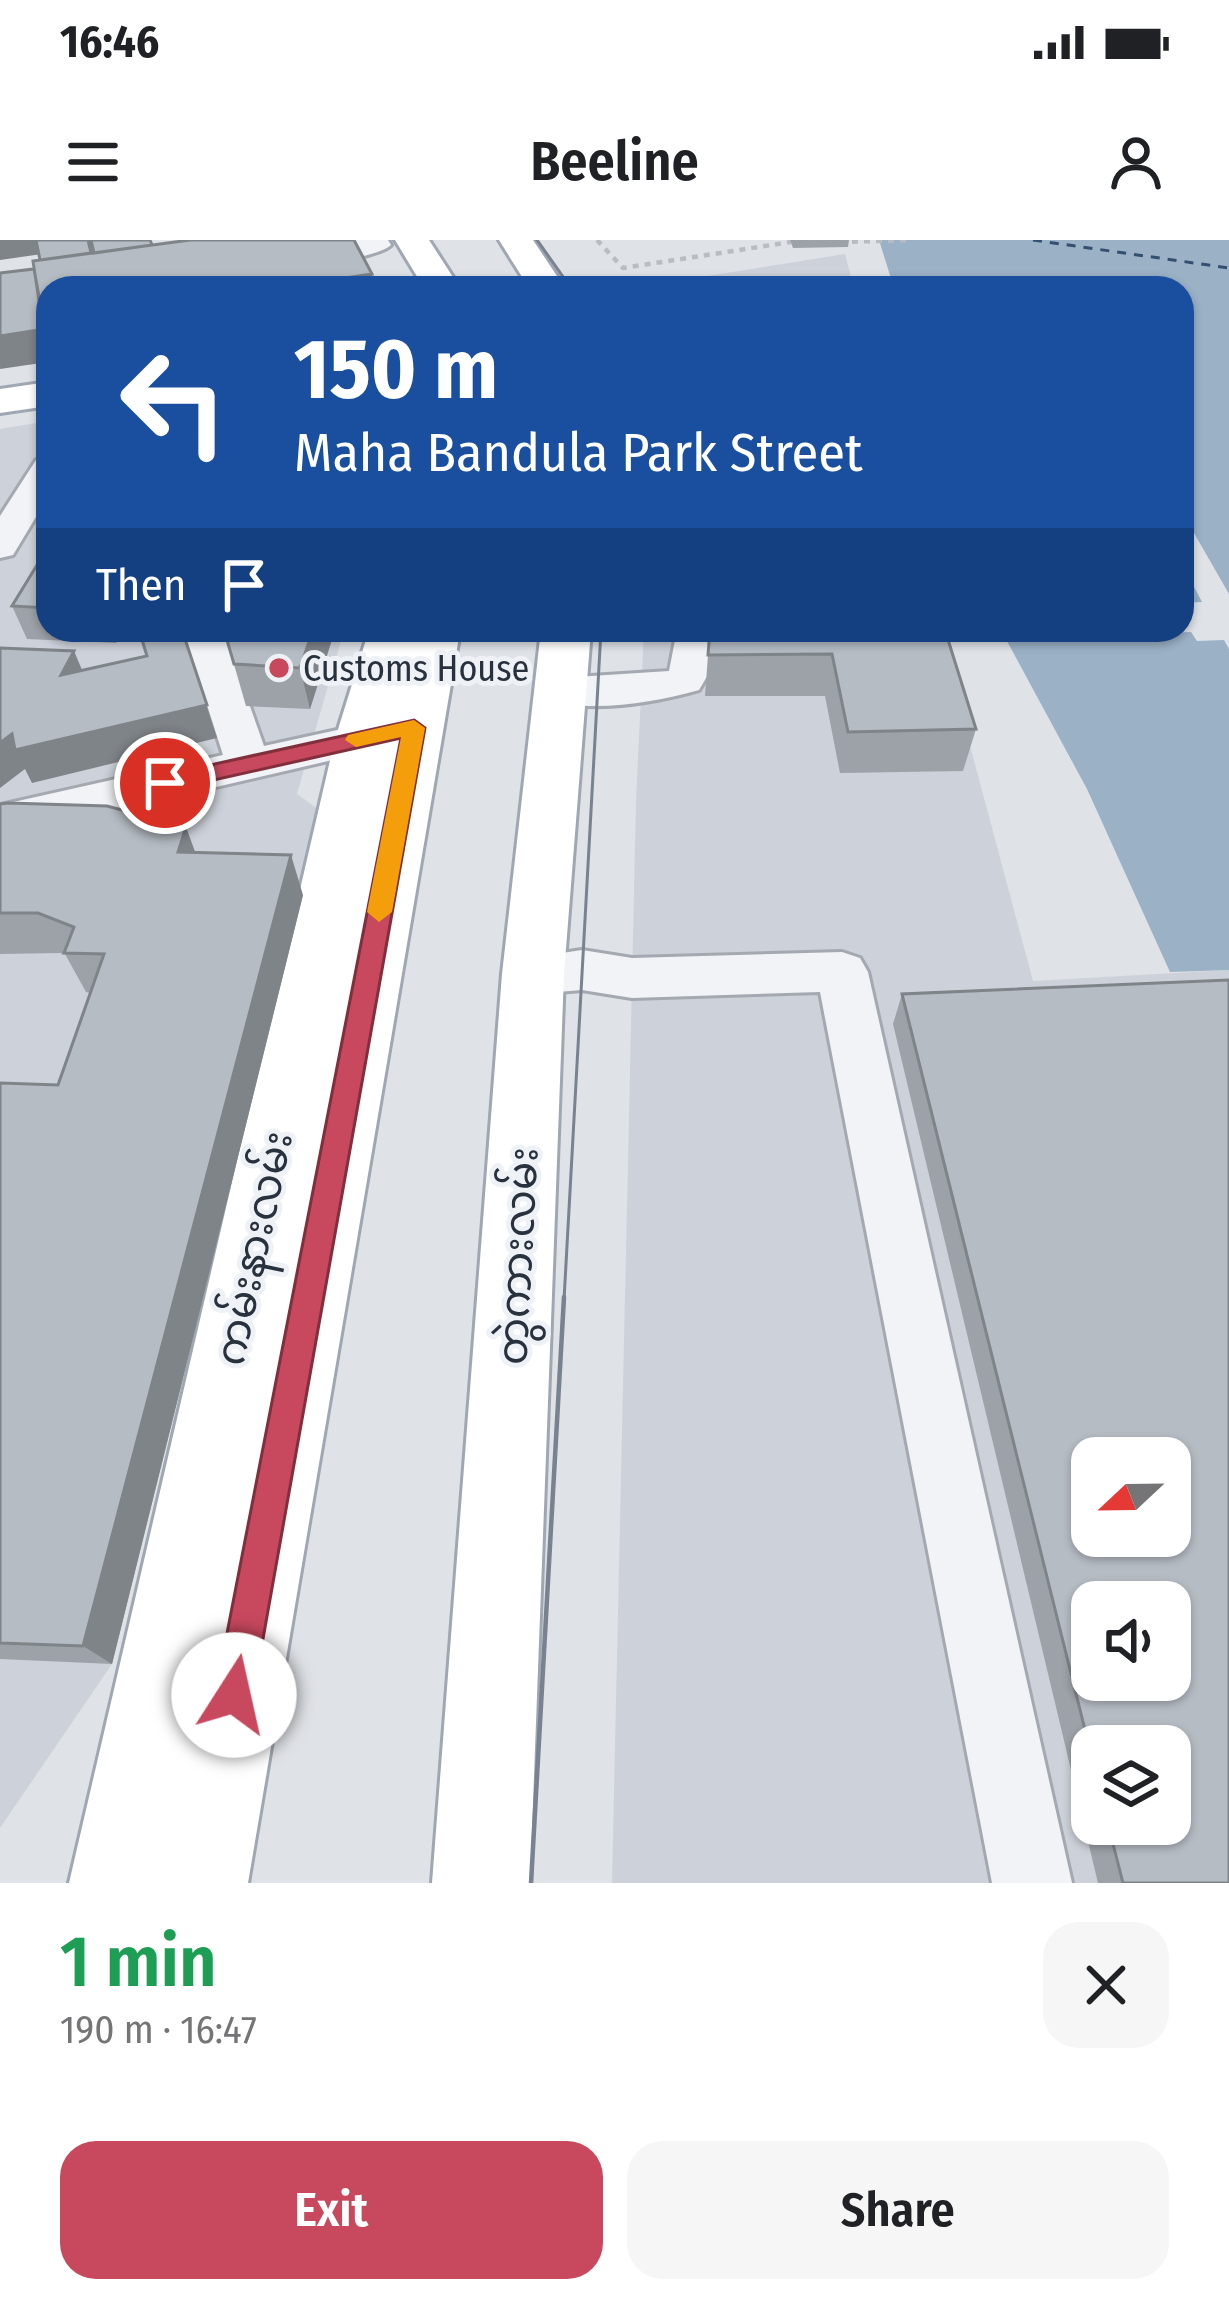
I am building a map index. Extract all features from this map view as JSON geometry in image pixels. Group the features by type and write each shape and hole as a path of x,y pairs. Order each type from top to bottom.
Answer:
{"main road":[{"path":"516,240 539,276"},
{"path":"388,242 398,276"},
{"path":"388,242 428,276"},
{"path":"0,401 36,396"},
{"name":"ကမ်းနားလမ်း","path":"146,1870 388,733 393,642"},
{"name":"ကမ်းနားလမ်း","path":"388,733 430,642"},
{"name":"တွဲကားလမ်း","path":"482,1883 532,974 563,661"}],"street":[{"path":"259,262 388,242"},
{"path":"0,547 36,487"},
{"path":"207,642 248,764"},
{"path":"563,661 649,689 684,681 694,663 696,642"},
{"path":"0,821 388,733"},
{"path":"532,974 582,970 632,978 842,972 873,1005 1032,1883"}],"path":[{"path":"597,240 623,268 791,242"},
{"path":"832,242 910,240"}],"shaded area":[{"path":"845,254 851,276 707,276"},
{"path":"36,423 36,642 341,642 297,794 322,812 112,1664 0,1828 0,429"},
{"path":"643,642 942,642 1033,981 1229,970 1229,1883 612,1883"}],"water":[{"path":"879,240 1229,240 1229,970 1170,972 1087,789 1007,642 1194,642 1194,276 890,276"}],"pier":[{"path":"1194,533 1229,594 1229,649 1224,640 1197,641 1194,636 1194,602 1202,602 1194,587"}],"building":[{"path":"36,240 88,240 91,253 40,260"},
{"path":"91,240 150,240 152,245 94,253"},
{"path":"190,240 354,240 372,274 36,276 36,281 33,261"},
{"path":"34,269 36,330 0,336 0,273"},
{"path":"36,567 36,607 12,606"},
{"path":"143,642 186,642 207,705 15,750 12,734 0,743 0,648 74,651 61,675 147,656"},
{"path":"228,642 309,642 300,668 234,664"},
{"path":"709,642 949,642 976,729 848,732 832,654 708,655"},
{"path":"0,804 107,806 186,827 178,852 291,855 83,1646 0,1643 0,1083 58,1085 104,954 64,953 74,927 38,913 0,913"},
{"path":"1229,980 1229,1883 1123,1883 1113,1845 1191,1845 1191,1725 1084,1725 1078,1701 1191,1701 1191,1581 1071,1581 1071,1674 902,994"}],"ferry route":[{"path":"1033,240 1229,268"}],"tram line":[{"path":"537,240 562,276"},
{"path":"564,1300 600,642"},
{"path":"531,1883 564,1297"}],"slow traffic":[{"path":"356,740 414,728 379,912"}],"place":[{"name":"Customs House","path":"279,668"}],"route":[{"path":"165,783 414,728 234,1695"}]}
